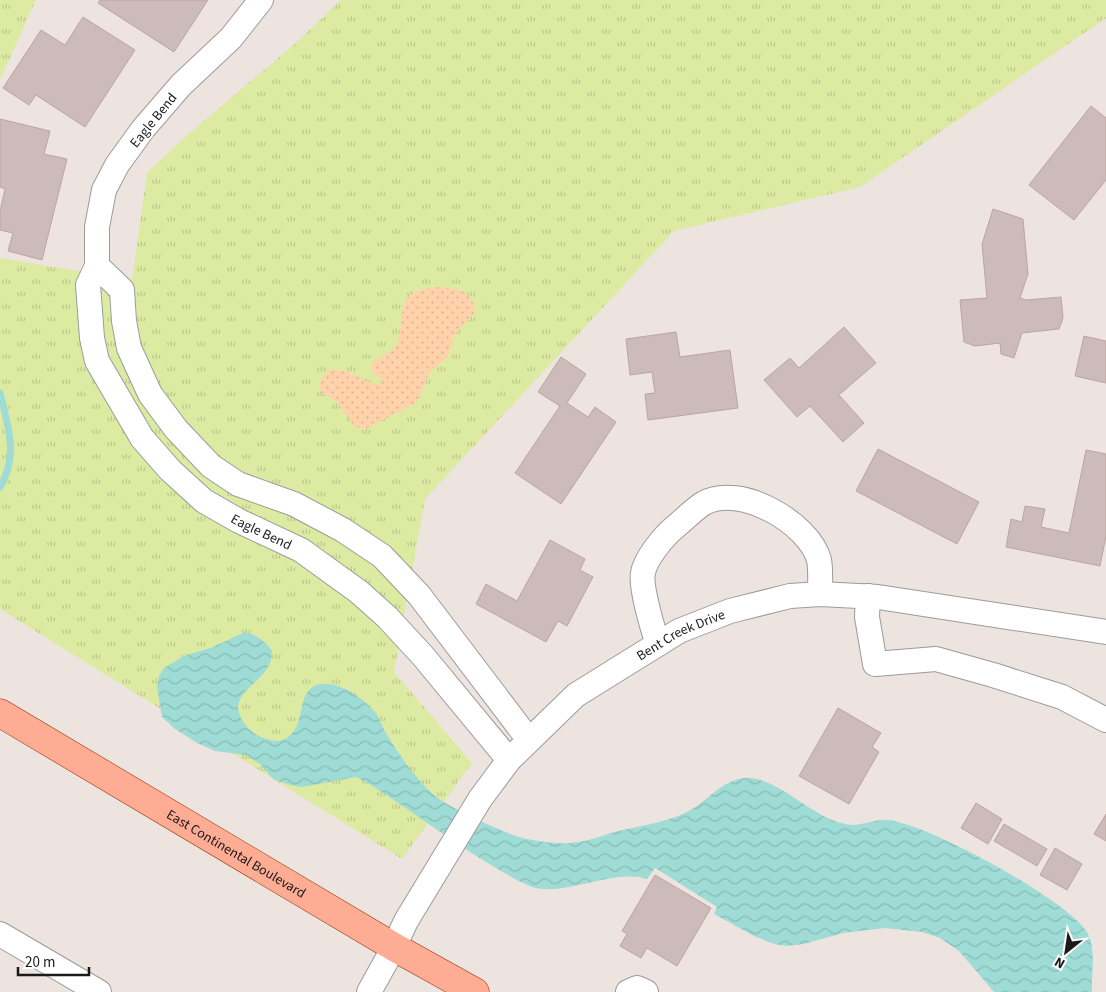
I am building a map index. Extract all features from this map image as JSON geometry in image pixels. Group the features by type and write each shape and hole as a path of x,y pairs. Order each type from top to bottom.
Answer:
{"main road":[{"name":"East Continental Boulevard","path":"0,713 394,947 475,992"}],"street":[{"name":"Eagle Bend","path":"262,0 231,38 175,92 143,129 117,165 104,190 98,227 97,266 88,285 92,338 97,361 142,438 170,470 204,501 239,521 301,550 359,592 387,617 423,656 509,760"},
{"path":"97,266 122,290 124,321 129,348 150,394 176,429 211,466 238,484 294,504 343,530 382,556 419,595 529,740"},
{"path":"658,644 650,619 642,573 661,539 705,502 732,497 754,500 796,525 809,542 819,560 820,594"},
{"name":"Bent Creek Drive","path":"368,992 394,947 406,921 480,799 509,760 576,695 679,631 730,611 790,596 820,594 868,596 1106,632"},
{"path":"868,596 867,617 875,664 936,659 1062,697 1106,720"},
{"path":"0,934 99,992"},
{"path":"628,992 637,988 646,992"}],"green space":[{"path":"0,0 36,0 0,80"},
{"path":"341,0 1106,0 1106,18 860,187 674,231 425,499 394,672 472,763 402,859 0,609 0,258 132,280 147,173 185,137 297,42"}],"sand":[{"path":"441,287 458,289 468,295 475,306 474,314 454,335 448,356 430,372 417,402 366,429 355,427 337,402 321,392 319,383 327,371 334,369 348,372 374,384 380,384 382,379 374,374 371,366 377,359 397,345 404,304 414,292"}],"water":[{"path":"245,632 260,639 272,651 270,663 242,696 238,704 240,715 247,727 262,737 279,741 289,736 299,720 306,694 312,688 321,684 336,685 351,692 375,712 403,759 434,795 452,807 494,827 519,837 546,842 572,843 584,841 672,818 694,808 728,783 744,778 769,783 820,814 845,824 850,825 883,820 899,822 943,839 1003,870 1033,888 1079,922 1089,936 1091,943 1093,956 1092,992 994,992 959,951 940,938 922,932 885,928 843,933 804,944 786,946 774,944 754,936 714,914 717,907 655,868 647,879 635,877 610,878 556,889 532,887 484,861 371,785 356,777 302,787 273,779 261,765 246,755 215,751 197,743 175,729 162,717 157,687 159,676 164,668 184,656 213,647"}],"building":[{"path":"100,0 208,0 174,52 98,3"},
{"path":"83,17 135,50 85,127 36,95 29,105 3,88 41,30 65,45"},
{"path":"1091,106 1106,118 1106,180 1074,220 1029,185"},
{"path":"0,119 50,131 44,154 67,159 42,260 8,251 13,233 0,230 0,211 5,189 0,187"},
{"path":"993,209 1023,219 1028,274 1020,298 1026,300 1061,297 1063,318 1059,329 1022,333 1014,358 1001,354 1000,343 975,346 964,342 960,300 987,298 982,244"},
{"path":"844,327 876,363 839,395 864,423 843,442 810,406 797,417 764,380 790,358 799,368"},
{"path":"676,332 680,357 730,350 738,408 648,420 645,394 655,393 652,372 630,375 626,339"},
{"path":"1084,336 1106,341 1106,383 1075,376"},
{"path":"561,357 586,374 567,403 588,417 595,407 616,422 561,504 515,473 560,406 538,392"},
{"path":"878,449 979,502 957,544 856,491"},
{"path":"1086,450 1106,454 1106,536 1100,566 1006,547 1011,519 1022,522 1025,506 1045,509 1041,527 1069,533"},
{"path":"550,540 585,559 580,570 593,577 567,626 558,621 546,642 476,604 486,584 517,601"},
{"path":"838,708 881,733 872,747 879,752 849,804 799,776"},
{"path":"976,803 1002,819 988,844 961,828"},
{"path":"1106,814 1106,841 1094,834"},
{"path":"1004,824 1047,849 1037,866 994,841"},
{"path":"1055,848 1082,864 1067,890 1040,875"},
{"path":"655,875 711,908 677,966 647,948 641,958 620,946 627,934 622,931"}],"waterway":[{"path":"0,393 10,441 9,464 0,487"}]}
